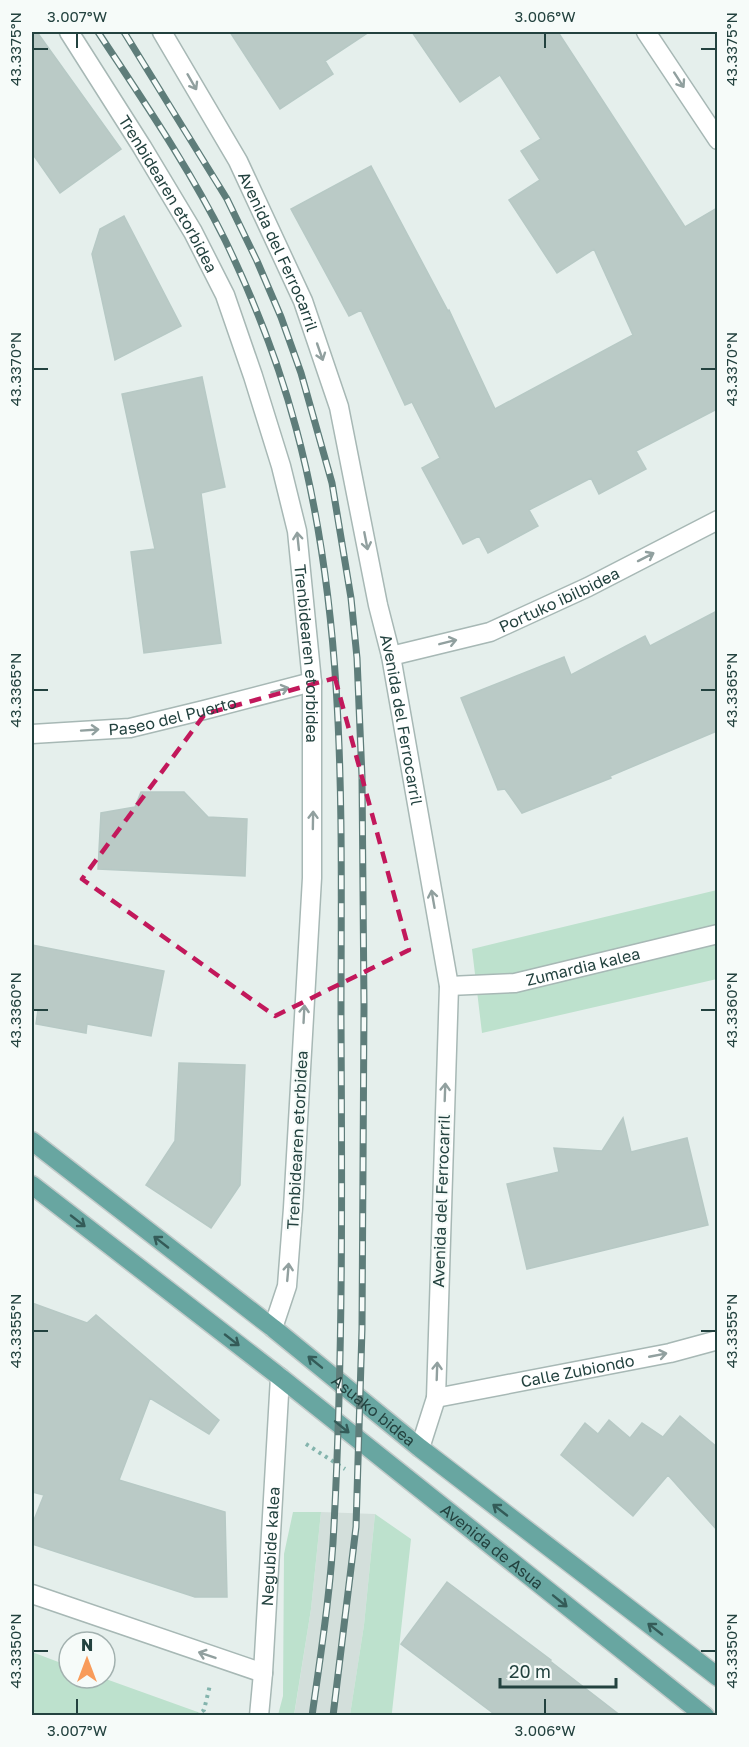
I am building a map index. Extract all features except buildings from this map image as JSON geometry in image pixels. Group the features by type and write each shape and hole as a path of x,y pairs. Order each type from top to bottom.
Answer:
{"main road":[{"name":"Asuako bidea","path":"32,1141 273,1328 420,1448 717,1677"},
{"path":"32,1185 280,1377"},
{"name":"Avenida de Asua","path":"280,1377 705,1716"}],"street":[{"name":"Trenbidearen etorbidea","path":"69,32 193,232 225,295 281,466 297,531 312,681 312,878 287,1286 273,1328"},
{"name":"Avenida del Ferrocarril","path":"162,32 238,161 303,301 339,407 378,605 392,656 448,986 436,1398 420,1448"},
{"path":"646,32 717,140"},
{"name":"Portuko ibilbidea","path":"392,656 490,632 588,587 717,520"},
{"name":"Paseo del Puerto","path":"32,734 130,728 312,681"},
{"name":"Zumardia kalea","path":"448,986 515,983 717,934"},
{"name":"Calle Zubiondo","path":"436,1398 670,1353 717,1340"},
{"name":"Negubide kalea","path":"259,1716 280,1377"},
{"path":"32,1594 263,1673"}],"path":[{"path":"196,1716 204,1710 217,1659"}],"highlighted area":[{"path":"335,678 409,950 275,1016 82,879 205,714"}],"shaded area":[{"path":"321,1512 375,1514 364,1625 350,1715 294,1716 311,1609"}],"green space":[{"path":"717,890 717,979 482,1033 472,949"},
{"path":"293,1512 321,1512 311,1609 294,1715 278,1715 283,1696 284,1554"},
{"path":"375,1514 411,1539 392,1715 350,1715 364,1625"},
{"path":"32,1652 57,1661 57,1690 117,1690 117,1683 206,1715 32,1715"}],"railway":[{"path":"98,32 196,186 225,240 256,309 274,356 296,428 313,501 325,574 338,721 340,796 341,1272 333,1549 312,1716"},
{"path":"124,32 227,199 281,317 301,373 332,483 351,598 357,658 362,777 364,1006 362,1329 356,1527 333,1716"}]}
